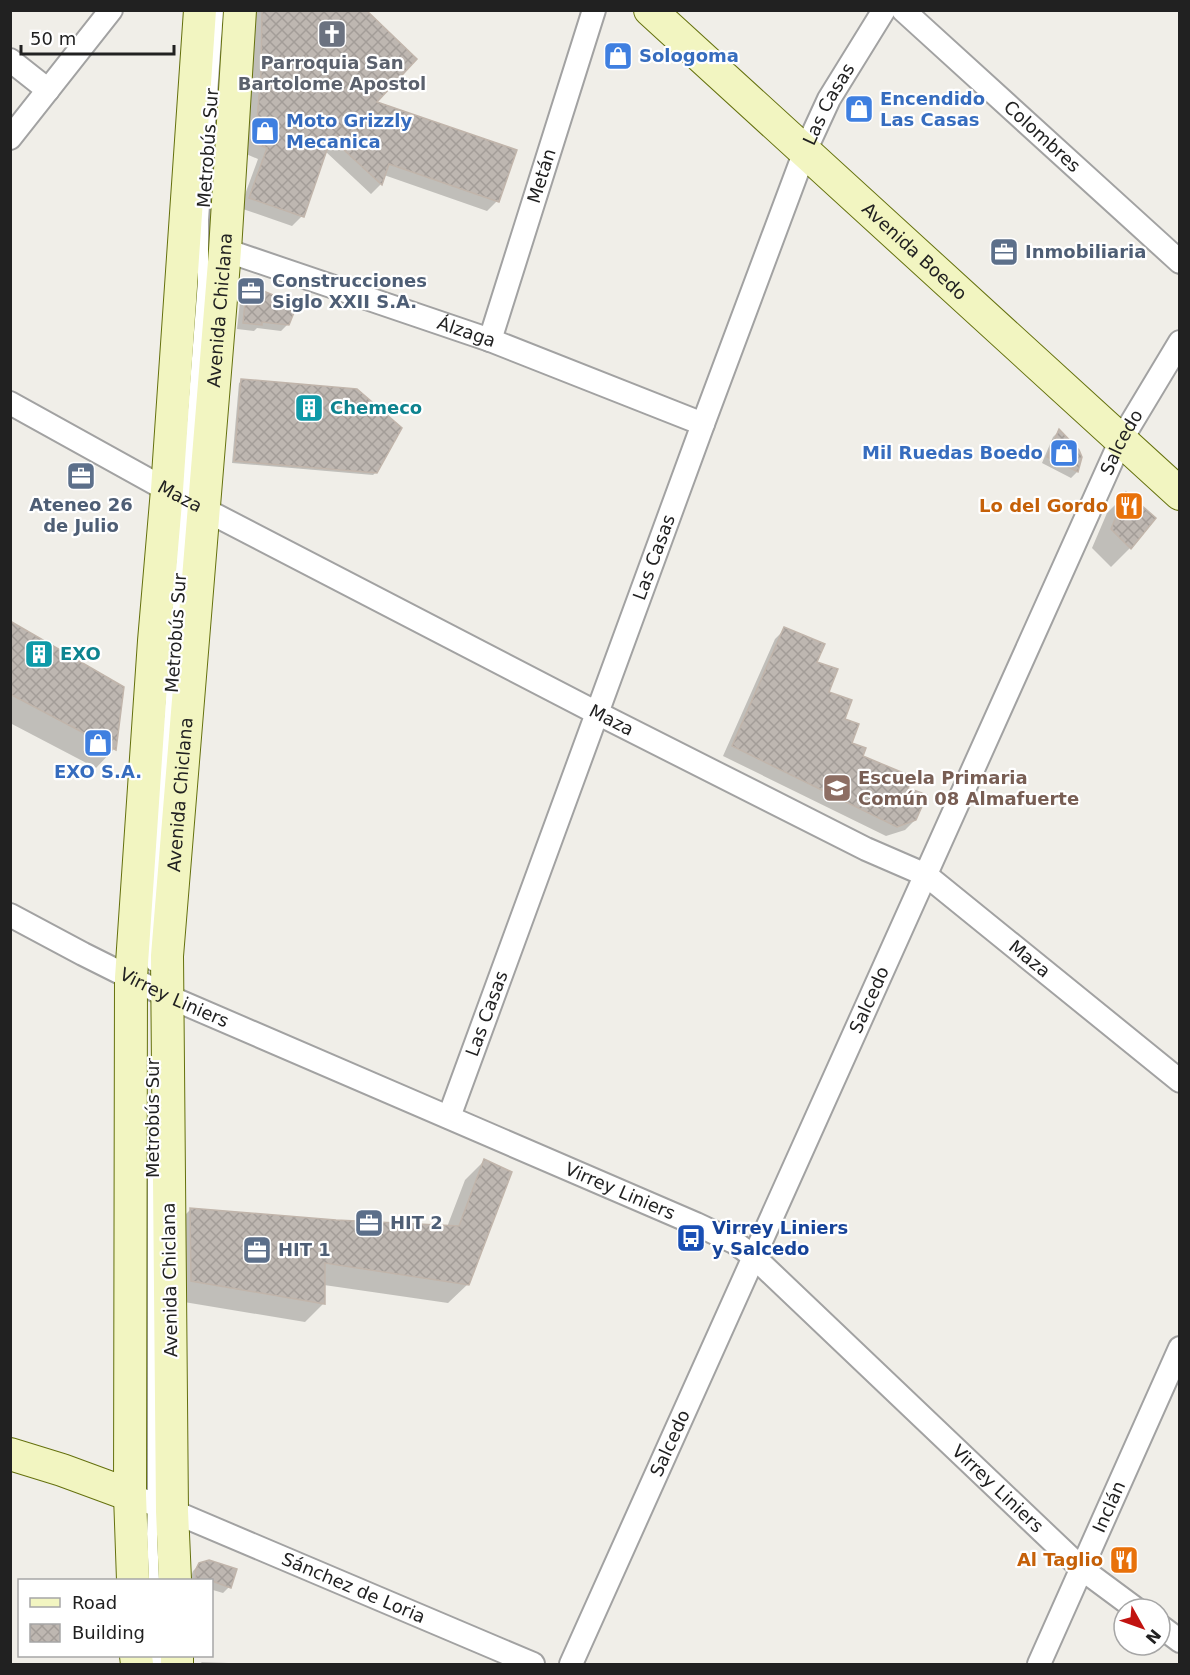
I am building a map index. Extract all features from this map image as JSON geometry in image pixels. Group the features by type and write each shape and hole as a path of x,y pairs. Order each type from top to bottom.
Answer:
{"main road":[{"name":"Avenida Chiclana","path":"185,500 200,10"},
{"name":"Avenida Chiclana","path":"133,1579 152,1503 151,990 154,641 185,500 225,250 240,10"},
{"name":"Avenida Boedo","path":"650,10 1179,494"},
{"name":"Avenida Chiclana","path":"151,990 152,1503 174,1579"},
{"path":"10,1454 62,1470 152,1503"}],"street":[{"path":"10,138 111,10"},
{"name":"Metán","path":"490,340 594,10"},
{"name":"Las Casas","path":"449,1117 703,423 806,152 829,99 884,10"},
{"name":"Colombres","path":"903,10 1179,262"},
{"path":"10,60 48,90"},
{"name":"Álzaga","path":"225,250 490,340 703,423"},
{"name":"Salcedo","path":"571,1665 1121,440 1179,342"},
{"name":"Maza","path":"10,403 185,500 597,713 845,838 926,875 1179,1081"},
{"name":"Virrey Liniers","path":"10,915 151,990 734,1242 753,1256 1082,1569 1120,1597"},
{"name":"Inclán","path":"1039,1665 1179,1348"},
{"name":"Sánchez de Loria","path":"152,1503 533,1665"}],"lane":[{"name":"Metrobús Sur","path":"185,500 203,281 202,220 218,10"},
{"name":"Metrobús Sur","path":"153,1124 152,1534 154,1579"}],"building":[{"path":"262,10 366,10 417,59 377,102 517,150 499,202 389,164 382,185 331,138 304,217 249,198 267,148 255,144 261,73"},
{"path":"247,284 297,305 289,325 262,322 262,325 243,323"},
{"name":"Chemeco","path":"241,379 357,389 402,428 377,473 234,461"},
{"name":"Mil Ruedas Boedo","path":"1059,429 1079,450 1082,457 1078,472 1047,457"},
{"path":"1126,492 1156,518 1131,549 1111,529"},
{"name":"EXO","path":"10,621 124,687 116,750 10,694"},
{"path":"784,627 825,644 817,662 838,669 829,692 852,700 845,719 859,724 852,743 866,748 863,756 913,777 908,788 927,795 916,820 897,827 732,746"},
{"path":"484,1159 512,1172 469,1285 325,1263 325,1304 191,1281 190,1208 336,1220 459,1226"},
{"path":"209,1560 237,1569 231,1588 213,1581 213,1579 196,1579 195,1571 199,1563"}],"place":[{"name":"Parroquia San Bartolome Apostol","path":"332,34"},
{"name":"Sologoma","path":"618,56"},
{"name":"Encendido Las Casas","path":"859,109"},
{"name":"Moto Grizzly Mecanica","path":"265,131"},
{"name":"Inmobiliaria","path":"1004,252"},
{"name":"Construcciones Siglo XXII S.A.","path":"251,291"},
{"name":"Chemeco","path":"309,408"},
{"name":"Mil Ruedas Boedo","path":"1064,453"},
{"name":"Ateneo 26 de Julio","path":"81,476"},
{"name":"Lo del Gordo","path":"1129,506"},
{"name":"EXO","path":"39,654"},
{"name":"EXO S.A.","path":"98,743"},
{"name":"Escuela Primaria Común 08 Almafuerte","path":"837,788"},
{"name":"HIT 2","path":"369,1223"},
{"name":"Virrey Liniers y Salcedo","path":"691,1238"},
{"name":"HIT 1","path":"257,1250"},
{"name":"Al Taglio","path":"1124,1560"}]}
